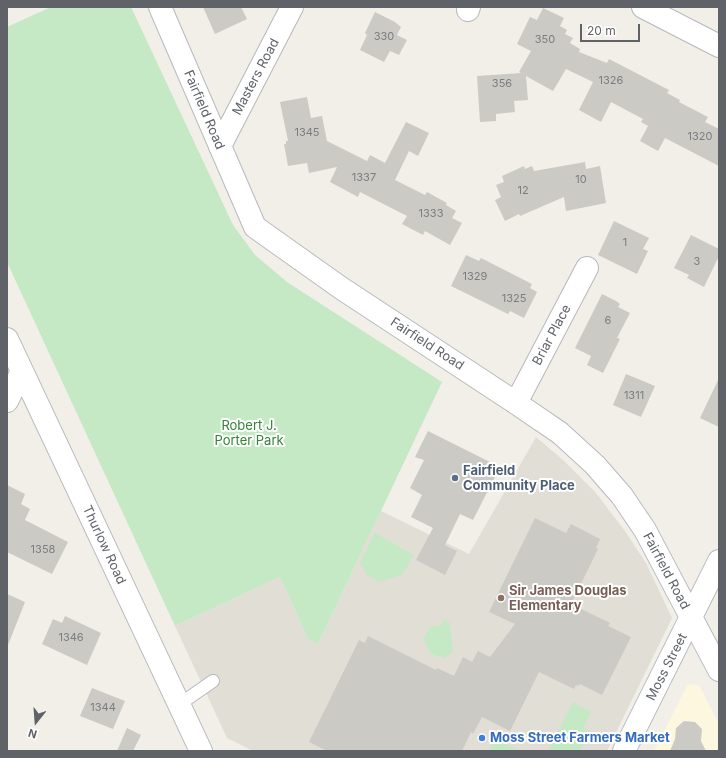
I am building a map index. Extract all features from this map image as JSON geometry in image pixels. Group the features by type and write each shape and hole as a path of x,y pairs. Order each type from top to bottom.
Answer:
{"street":[{"name":"Fairfield Road","path":"160,7 255,227 341,288 560,433 595,465 622,496 645,530 719,670"},
{"name":"Masters Road","path":"220,146 292,7"},
{"path":"643,7 719,46"},
{"name":"Briar Place","path":"516,403 587,268"},
{"name":"Thurlow Road","path":"7,339 201,751"},
{"path":"7,401 22,371"},
{"name":"Moss Street","path":"624,751 719,561"}],"lane":[{"path":"180,704 213,681"}],"shaded area":[{"name":"Sir James Douglas Elementary","path":"536,437 563,460 596,493 625,531 646,563 672,618 607,751 253,751 227,738 175,626 280,577 308,639 318,644 381,511 469,554"},
{"path":"688,684 699,685 719,725 719,751 654,751"}],"green space":[{"name":"Robert J. Porter Park","path":"51,7 131,7 233,225 255,255 287,282 442,382 318,644 308,639 280,577 175,626 7,262 7,27"},
{"path":"375,533 413,555 403,574 379,582 367,575 360,563"},
{"path":"444,619 450,623 453,651 444,658 431,654 423,639 432,625 439,627"},
{"path":"573,702 591,712 583,728 589,732 580,751 552,751 549,749"},
{"path":"495,739 520,751 489,751"}],"building":[{"path":"203,7 241,7 247,19 215,34"},
{"path":"543,8 564,18 560,26 567,30 565,34 573,38 570,43 580,49 579,52 607,63 609,59 669,90 667,93 680,100 679,102 708,117 705,122 719,129 719,166 665,138 658,151 640,141 648,126 641,122 643,119 611,102 601,122 579,110 593,82 566,69 553,91 526,76 528,100 514,101 515,112 496,114 496,121 480,122 477,76 521,73 519,72 531,51 517,44 530,17 537,20"},
{"path":"375,12 395,22 401,27 397,35 407,40 399,55 390,51 384,62 360,50 367,35 365,33"},
{"path":"307,97 311,118 322,116 327,141 367,161 370,155 385,163 406,122 429,133 418,156 409,151 395,180 425,195 427,192 447,203 446,205 456,211 452,218 462,223 450,245 425,231 423,235 402,224 407,216 360,192 358,197 330,182 337,167 309,173 307,163 288,166 284,144 288,141 280,102"},
{"path":"585,162 586,169 600,166 606,203 566,211 564,197 520,216 519,214 505,221 495,200 501,197 496,185 504,182 502,176 524,166 525,169 532,166 534,171"},
{"path":"614,221 649,238 643,249 648,251 637,274 598,255"},
{"path":"691,235 719,249 719,256 704,287 687,278 689,275 674,268"},
{"path":"466,255 479,261 481,258 532,284 530,288 537,292 524,318 510,311 508,314 451,286"},
{"path":"602,294 616,301 620,304 618,307 630,313 617,338 620,339 603,373 587,365 591,356 575,348"},
{"path":"626,374 655,386 641,417 613,405"},
{"path":"719,378 719,427 700,418"},
{"name":"Fairfield Community Place","path":"428,431 500,467 473,520 460,514 445,545 457,551 445,575 416,560 433,528 411,517 422,495 410,488 424,460 415,457"},
{"path":"7,485 25,494 21,504 30,509 25,520 68,542 52,574 7,552"},
{"path":"535,518 566,533 571,524 600,539 596,548 598,549 571,604 610,623 608,626 631,637 602,695 580,684 578,686 576,685 574,689 539,672 510,731 482,717 473,734 471,732 462,751 327,751 309,742 359,640 365,643 368,636 436,670 437,668 454,676 463,657 472,662 478,651 490,657 515,624 489,612"},
{"path":"7,594 25,602 8,645 7,644"},
{"path":"65,616 101,633 87,665 42,644 53,619 62,623"},
{"path":"92,688 125,701 113,729 80,716"},
{"path":"684,721 695,722 702,729 701,741 706,751 670,751 675,739 676,728"},
{"path":"127,728 141,735 133,751 117,751"}],"place":[{"name":"Fairfield Community Place","path":"455,478"},
{"name":"Sir James Douglas Elementary","path":"501,598"},
{"name":"Moss Street Farmers Market","path":"482,738"}]}
